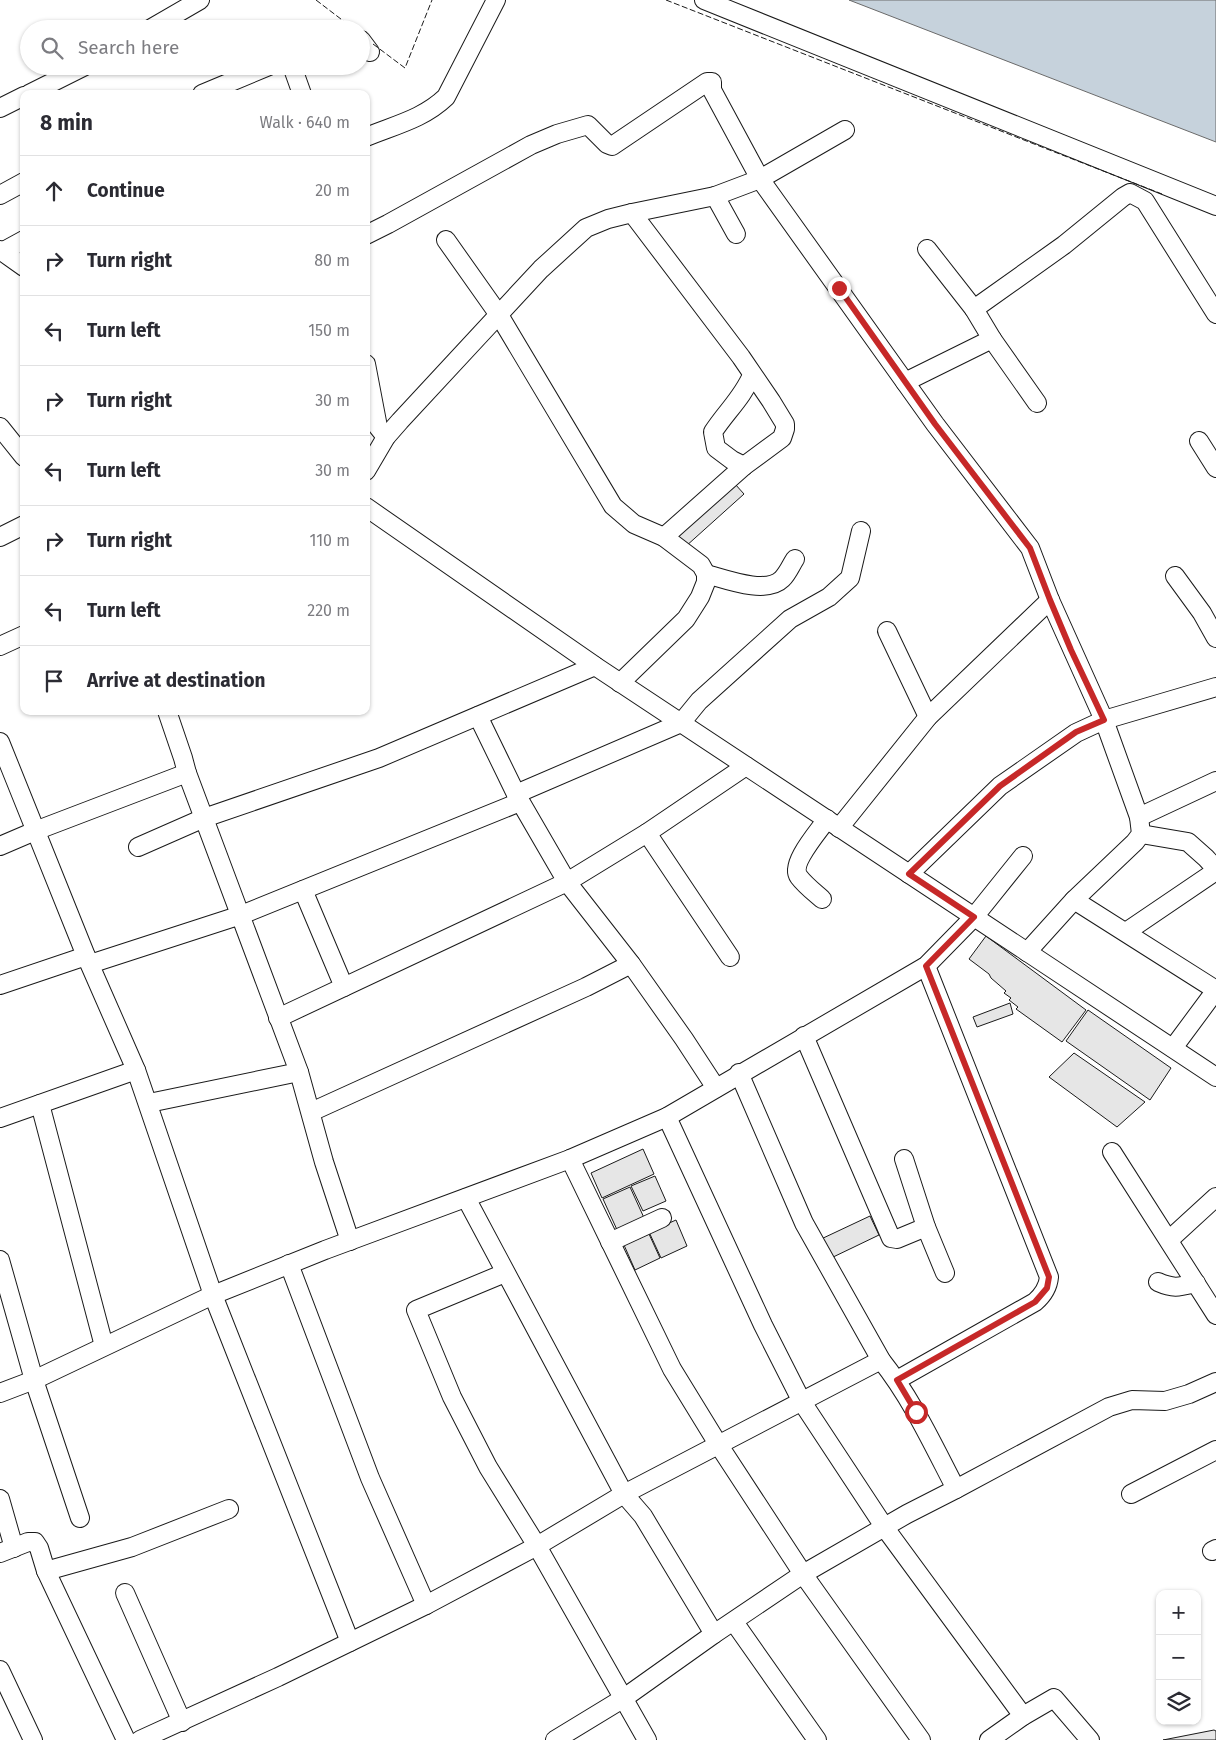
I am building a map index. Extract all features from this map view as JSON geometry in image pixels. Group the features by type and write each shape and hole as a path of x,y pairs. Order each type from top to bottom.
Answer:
{"street":[{"path":"166,20 200,0"},
{"path":"370,135 423,115 437,106 446,97 496,0"},
{"path":"704,0 1216,206"},
{"path":"37,90 67,75"},
{"path":"212,90 247,75"},
{"path":"295,75 301,90"},
{"path":"370,233 531,145 558,134 588,125 607,144 612,146 707,82 712,82 712,90 760,179 905,382 1030,548 1050,600 1104,720 1140,825 1135,842 1074,900 1027,952"},
{"path":"0,108 20,98"},
{"path":"370,464 386,437 541,269 586,228 632,214 715,196 760,179 845,130"},
{"path":"0,195 20,184"},
{"path":"974,309 1064,245 1123,196 1130,193 1145,201 1216,314"},
{"path":"715,196 736,234"},
{"path":"632,214 741,357 771,401 785,429 782,438 744,466 664,537"},
{"path":"446,240 499,315 613,506 634,524 664,537 701,565 706,574 706,582 700,597 686,619 620,683"},
{"path":"20,242 1,251 20,264"},
{"path":"926,249 974,309 992,339 1037,403"},
{"path":"905,382 992,339"},
{"path":"744,466 716,448 713,432 728,410 747,388 752,375"},
{"path":"370,385 378,427 386,437"},
{"path":"0,427 20,452"},
{"path":"1199,441 1216,468"},
{"path":"370,510 620,683 1216,1077"},
{"path":"0,537 20,527"},
{"path":"0,985 241,915 518,798 681,723 699,702 790,619 829,597 850,578 860,531"},
{"path":"706,574 751,586 769,585 781,580 795,559"},
{"path":"1174,576 1202,613 1216,638"},
{"path":"822,899 797,876 796,868 800,857 833,824 928,717 1050,600"},
{"path":"887,631 928,717"},
{"path":"0,646 20,637"},
{"path":"138,848 204,818 379,758 595,666"},
{"path":"909,874 1000,786 1076,732 1104,720 1216,687"},
{"path":"167,715 187,773 299,1072 324,1162 350,1240"},
{"path":"478,716 518,798 567,882 631,964 716,1088"},
{"path":"0,742 88,960 149,1103 213,1295 350,1642"},
{"path":"278,1018 567,882 647,832 746,766"},
{"path":"0,846 187,773"},
{"path":"1140,825 1216,780"},
{"path":"1126,932 1216,870 1188,842 1140,825"},
{"path":"647,832 730,957"},
{"path":"0,1393 34,1380 213,1295 350,1240 570,1159 667,1117 926,966 974,917 1024,856"},
{"path":"303,890 344,987"},
{"path":"1074,900 1216,990 1173,1048"},
{"path":"311,1112 586,987 631,964"},
{"path":"897,1380 1035,1302 1047,1288 1049,1277 926,966"},
{"path":"804,1036 891,1238 897,1239 926,1227"},
{"path":"0,1118 136,1070"},
{"path":"149,1103 299,1072"},
{"path":"740,1073 804,1223 881,1360 897,1380 916,1412 956,1489"},
{"path":"40,1104 104,1346"},
{"path":"667,1117 763,1325 802,1402 885,1528 1023,1716"},
{"path":"1112,1152 1170,1240 1216,1315"},
{"path":"570,1159 672,1369 718,1444 803,1574 922,1740"},
{"path":"904,1159 926,1227 945,1273"},
{"path":"1170,1240 1216,1197"},
{"path":"466,1198 624,1494 643,1516 714,1634"},
{"path":"610,1242 662,1218"},
{"path":"0,1260 34,1380 80,1518"},
{"path":"290,1264 370,1478 426,1605"},
{"path":"505,1273 416,1310 452,1397 483,1459 537,1546 647,1740"},
{"path":"1158,1282 1171,1288 1196,1283"},
{"path":"140,1740 182,1722 426,1605 537,1546 624,1494 881,1360"},
{"path":"555,1740 624,1698 803,1574 907,1514 1109,1407 1132,1400 1165,1401 1189,1394 1216,1382"},
{"path":"1131,1494 1216,1450"},
{"path":"0,1499 7,1550 28,1542 35,1542 39,1548 46,1571 126,1740"},
{"path":"46,1571 132,1547 228,1509"},
{"path":"125,1593 182,1722"},
{"path":"734,1622 817,1740"},
{"path":"0,1670 33,1740"},
{"path":"988,1740 1054,1698 1090,1740"}],"shaded area":[{"path":"849,0 1216,0 1216,142"}],"building":[{"path":"735,484 744,494 685,547 675,536"},
{"path":"986,936 1086,1010 1062,1042 1016,1009 1018,1007 1004,993 1006,991 989,974 969,959"},
{"path":"1010,1003 1013,1014 977,1027 973,1017"},
{"path":"1088,1010 1171,1068 1150,1100 1066,1041"},
{"path":"1074,1053 1145,1102 1117,1127 1049,1077"},
{"path":"643,1149 654,1174 602,1198 591,1173"},
{"path":"655,1176 666,1201 643,1211 631,1186"},
{"path":"630,1187 645,1220 618,1232 603,1199"},
{"path":"870,1216 879,1235 829,1259 819,1240"},
{"path":"676,1220 687,1246 661,1258 649,1232"},
{"path":"649,1234 660,1258 635,1270 624,1245"},
{"path":"1216,1731 1216,1740 1163,1740"}],"fence":[{"path":"316,0 342,20"},
{"path":"373,44 405,68 432,0"},
{"path":"666,0 1162,194"}],"route":[{"path":"839,288 935,424 1030,548 1071,650 1104,720 1076,732 1000,786 909,874 974,917 926,966 1049,1277 1047,1288 1035,1302 897,1380 916,1412"}]}
